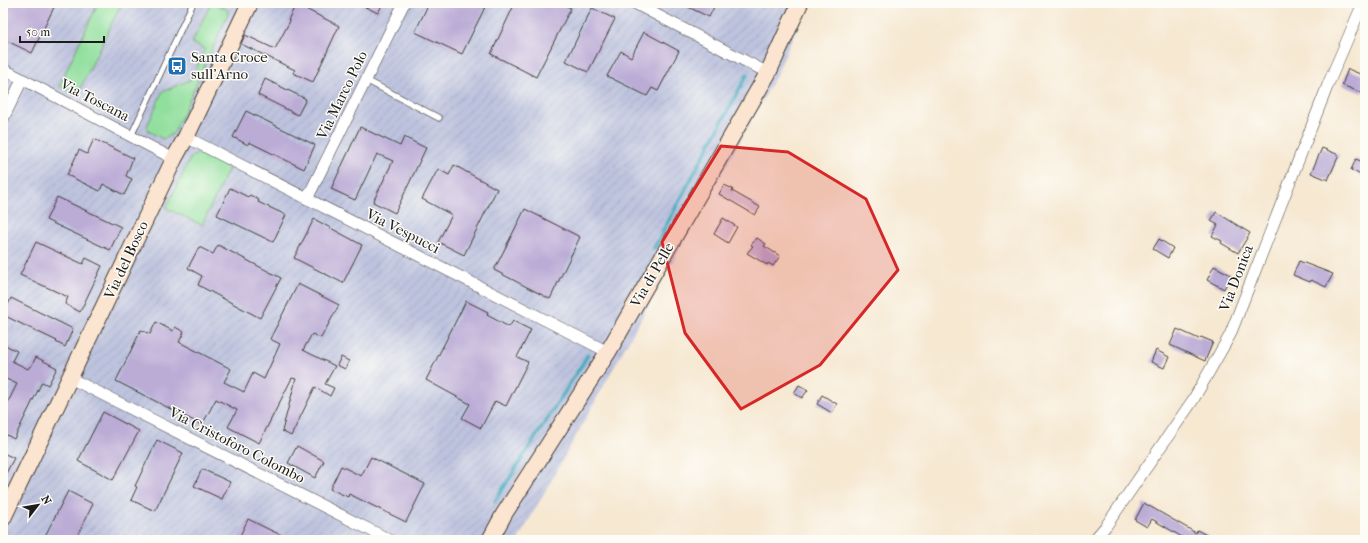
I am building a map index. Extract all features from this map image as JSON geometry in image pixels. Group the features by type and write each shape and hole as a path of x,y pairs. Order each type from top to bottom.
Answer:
{"street":[{"name":"Via del Bosco","path":"3,518 174,158 186,137 250,3"},
{"name":"Via Marco Polo","path":"307,199 404,3"},
{"path":"634,3 768,73"},
{"name":"Via di Pelle","path":"490,540 504,514 608,352 768,73 800,3"},
{"name":"Via Donica","path":"1094,540 1106,526 1193,400 1230,335 1329,82 1363,3"},
{"name":"Via Toscana","path":"3,69 174,158"},
{"path":"3,119 22,80"},
{"name":"Via Vespucci","path":"186,137 608,352"},
{"name":"Via Cristoforo Colombo","path":"70,378 390,540"}],"lane":[{"path":"131,136 193,3"},
{"path":"366,80 439,118"}],"highlighted area":[{"path":"721,146 788,152 866,199 898,270 820,365 741,409 685,333 662,242"}],"shaded area":[{"path":"3,3 807,3 777,74 518,540 3,540"}],"green space":[{"path":"98,3 122,3 77,95 59,86"},
{"path":"211,3 227,9 228,14 175,131 170,136 163,139 147,130 147,127 162,92 192,79 205,49 192,43"},
{"path":"201,154 229,168 202,225 166,208 191,157"}],"building":[{"path":"3,3 56,3 32,53 3,39"},
{"path":"357,3 383,3 378,13"},
{"path":"429,3 487,3 462,54 415,32"},
{"path":"515,3 560,3 571,8 536,77 491,54"},
{"path":"680,3 716,3 709,17"},
{"path":"296,4 339,26 313,82 293,73 295,70 241,44 245,35 275,49 290,21 288,20"},
{"path":"592,8 615,19 588,72 566,61"},
{"path":"644,32 679,51 658,91 652,88 647,96 607,76 621,51 631,57"},
{"path":"1348,69 1365,76 1365,84 1362,93 1342,85"},
{"path":"265,79 306,99 298,115 258,95"},
{"path":"246,111 315,145 304,169 249,142 248,145 233,137"},
{"path":"360,127 400,146 404,137 426,148 395,213 373,202 393,161 377,154 355,200 331,189"},
{"path":"94,139 133,158 126,176 132,179 124,195 103,184 100,191 67,175 79,150 87,154"},
{"path":"1322,148 1339,155 1328,180 1311,173"},
{"path":"1356,159 1365,163 1363,176 1351,170"},
{"path":"454,165 497,189 464,255 438,242 452,215 422,199 438,169 449,175"},
{"path":"724,185 733,189 732,191 760,207 755,215 719,194"},
{"path":"230,188 248,197 250,195 259,200 258,202 286,215 273,242 217,215"},
{"path":"57,197 121,227 110,250 46,220"},
{"path":"525,209 580,237 550,299 494,270"},
{"path":"1216,212 1250,233 1238,253 1221,243 1222,241 1212,236 1218,225 1211,221"},
{"path":"723,218 737,227 728,243 714,234"},
{"path":"314,219 362,245 343,283 294,258"},
{"path":"757,238 766,244 764,246 780,256 773,266 768,263 767,265 747,253"},
{"path":"1159,239 1173,248 1168,258 1153,249"},
{"path":"36,242 83,264 86,258 102,266 80,312 65,304 68,297 20,275"},
{"path":"218,245 281,278 260,318 198,285 202,276 188,268 199,247 213,254"},
{"path":"1299,261 1333,274 1326,287 1311,280 1310,282 1293,275"},
{"path":"1214,266 1231,275 1224,289 1207,280"},
{"path":"298,284 339,305 321,338 312,334 303,350 335,366 325,384 334,388 330,396 315,387 291,436 282,431 296,379 292,378 259,443 228,427 237,410 216,399 202,425 116,381 141,330 150,334 156,322 173,331 175,327 184,332 179,342 231,369 224,382 244,392 253,373 264,379 280,344 270,339"},
{"path":"11,298 73,329 65,347 56,342 57,341 3,315"},
{"path":"466,301 488,312 487,315 509,327 513,321 531,330 517,357 528,362 506,406 495,401 481,428 462,418 470,404 426,380"},
{"path":"1177,329 1199,339 1201,337 1213,342 1205,361 1170,345"},
{"path":"3,344 17,351 12,361 28,369 30,366 31,367 36,357 57,368 48,385 42,382 14,439 3,433 3,412 17,384 4,378 3,381"},
{"path":"1156,350 1169,357 1164,368 1151,362"},
{"path":"341,357 349,361 345,369 337,365"},
{"path":"799,385 808,390 802,398 794,393"},
{"path":"822,395 837,404 832,413 817,404"},
{"path":"103,412 139,431 113,480 78,461"},
{"path":"157,440 183,453 155,511 131,500 137,487 135,486"},
{"path":"297,446 324,461 315,478 288,463"},
{"path":"3,453 14,458 3,479"},
{"path":"371,457 425,484 406,522 349,494 348,497 330,489 341,466 361,476"},
{"path":"202,469 230,482 222,499 194,486"},
{"path":"68,491 93,504 75,540 43,540"},
{"path":"1144,503 1196,533 1197,530 1216,540 1187,540 1152,519 1147,527 1135,520"},
{"path":"248,519 268,529 292,540 238,540"}],"waterway":[{"path":"654,248 747,75"},
{"path":"495,501 588,355"}],"place":[{"name":"Santa Croce sull'Arno","path":"177,66"}]}
